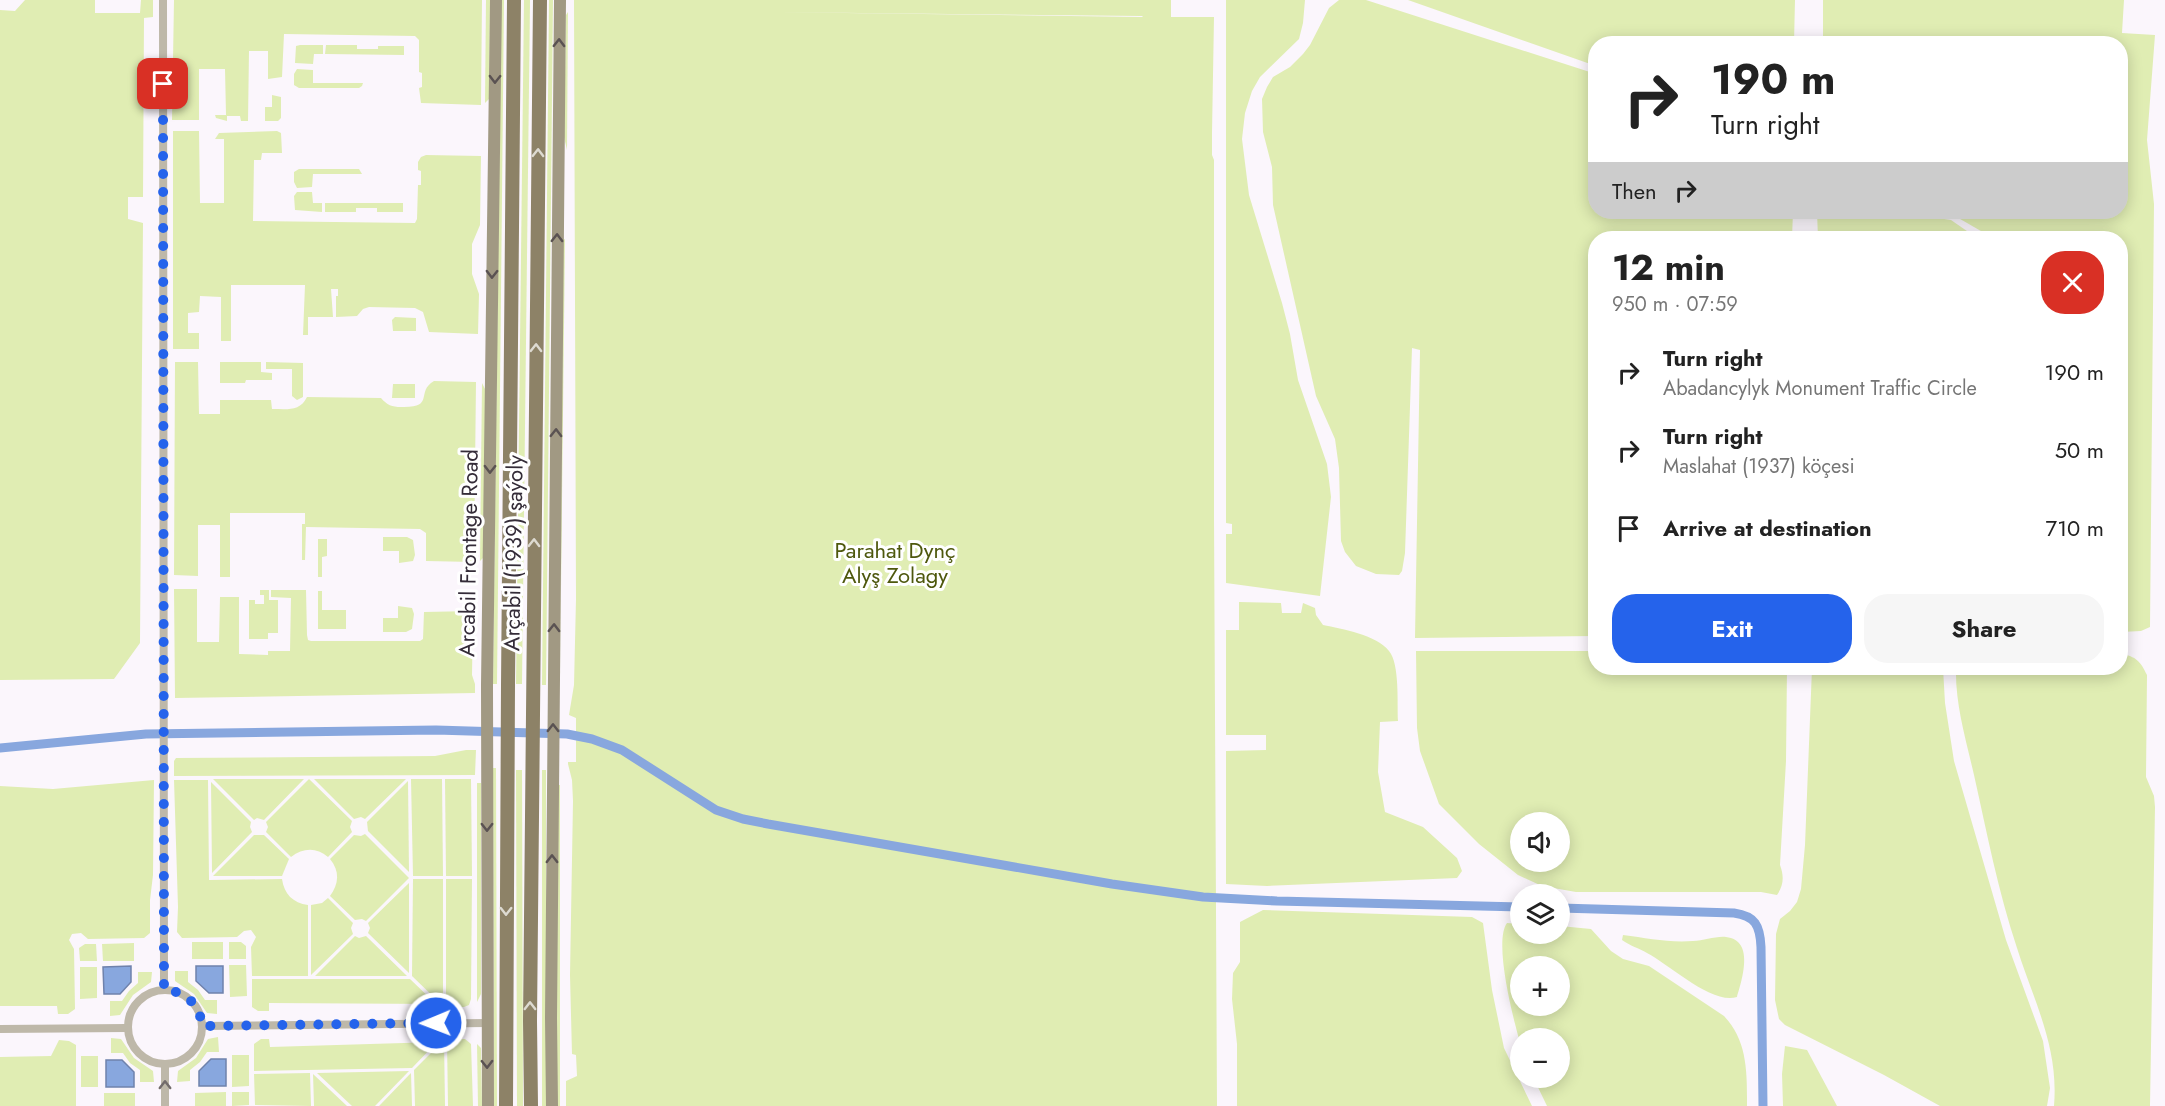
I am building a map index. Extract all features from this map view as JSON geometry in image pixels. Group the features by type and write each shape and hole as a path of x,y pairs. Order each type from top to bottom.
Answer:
{"main road":[{"name":"Arçabil (1939) şaýoly","path":"507,1106 507,769 514,0"},
{"name":"Arçabil (1939) şaýoly","path":"531,1106 532,686 540,0"}],"street":[{"path":"163,0 164,990"},
{"name":"Arcabil Frontage Road","path":"488,1106 487,685 496,0"},
{"path":"552,1106 553,686 560,0"},
{"path":"164,990 177,992 188,998 200,1014 202,1026 200,1039 189,1055 178,1062 165,1065 147,1060 136,1052 130,1040 128,1028 129,1015 136,1003 146,995 164,990"},
{"path":"202,1026 487,1023"},
{"path":"0,1029 128,1028"},
{"path":"165,1065 165,1106"}],"green space":[{"path":"25,0 95,0 95,13 140,13 141,0 153,0 153,17 144,18 143,197 128,197 128,219 143,223 140,643 114,679 0,680 0,10 15,11"},
{"path":"174,0 482,0 481,105 421,103 419,88 422,87 422,73 419,72 419,40 415,36 284,34 282,77 268,79 268,51 249,51 248,121 241,121 240,116 227,116 227,121 216,118 215,115 226,115 225,69 199,69 199,120 172,120"},
{"path":"486,0 490,0 489,99 485,103"},
{"path":"501,0 504,0 497,684 493,684"},
{"path":"524,0 530,0 522,684 516,684"},
{"path":"549,0 553,0 546,685 542,685"},
{"name":"Parahat Dynç Alyş Zolagy","path":"574,0 1171,0 1171,17 1214,17 1212,155 1214,160 1217,1106 566,1106 566,1081 577,1076 576,1055 572,1054 570,975 573,801 572,780 568,764 568,762 576,762 576,718 569,715 574,685 576,599","holes":["769,12 1142,16 1143,17"]},
{"path":"1226,0 1305,0 1299,39 1260,77 1252,91 1245,113 1242,139 1249,195 1282,303 1298,380 1327,464 1331,497 1320,596 1226,583 1226,534 1232,534 1232,524 1226,523"},
{"path":"1339,0 1366,0 1588,71 1588,219 1793,219 1792,231 1588,231 1588,636 1415,638 1420,350 1412,348 1405,553 1402,571 1399,575 1376,574 1356,566 1345,552 1341,541 1339,468 1335,439 1316,396 1273,205 1272,167 1263,132 1262,99 1273,77 1290,67 1310,45 1329,8"},
{"path":"1408,0 1795,0 1794,36 1588,36 1588,63"},
{"path":"1823,0 2124,0 2122,33 2155,35 2147,140 2154,204 2150,627 2141,631 2128,632 2128,231 1981,231 1960,219 2128,219 2128,36 1823,36"},
{"path":"568,12 567,150 564,137 566,15"},
{"path":"323,45 323,54 314,54 313,64 295,63 296,46"},
{"path":"326,45 357,45 357,49 404,46 404,55 325,54"},
{"path":"297,69 313,70 313,83 363,83 359,88 299,88 294,85 294,74"},
{"path":"272,95 281,97 281,118 278,121 265,121 265,107 272,107"},
{"path":"173,131 199,131 200,203 224,203 224,139 215,139 219,133 277,131 281,133 282,153 262,153 261,160 254,160 253,221 415,223 418,185 421,185 421,171 418,170 418,162 421,157 426,155 481,156 480,225 472,244 472,274 479,294 478,334 429,332 423,312 415,308 369,307 363,309 357,316 336,317 338,289 331,289 333,317 308,317 308,335 303,335 305,285 231,285 231,341 221,341 221,297 200,296 199,312 188,313 188,333 199,333 199,349 173,349"},
{"path":"299,169 359,169 362,174 313,174 312,187 297,188 294,182 294,172"},
{"path":"297,192 312,192 313,203 322,203 322,212 295,210 294,196"},
{"path":"325,203 403,203 403,212 377,212 377,208 356,208 356,212 325,212"},
{"path":"1817,219 1944,219 1951,220 1967,231 1818,231"},
{"path":"565,239 560,676 563,240"},
{"path":"395,317 416,318 416,331 393,331 392,320"},
{"path":"175,362 198,362 199,414 220,414 220,400 271,400 272,409 292,409 301,405 307,397 381,398 392,406 412,407 422,402 426,390 434,381 476,382 474,562 426,561 426,533 420,529 306,527 305,560 302,560 302,524 305,524 305,513 230,513 230,577 220,577 220,525 198,525 198,576 174,575"},
{"path":"220,362 261,362 261,372 272,373 272,380 220,383"},
{"path":"266,362 303,363 303,397 297,400 292,396 292,369 266,369"},
{"path":"482,383 486,391 483,558 480,561"},
{"path":"393,384 415,384 415,398 392,398"},
{"path":"383,537 407,537 413,540 415,555 413,561 399,563 399,551 383,551"},
{"path":"318,539 327,539 327,556 322,557 322,577 318,577"},
{"path":"174,589 197,589 197,642 219,642 220,597 239,597 239,654 268,655 268,651 290,651 291,598 271,597 271,590 306,590 307,635 308,640 311,641 420,641 423,639 424,612 473,611 472,675 475,693 175,698"},
{"path":"260,590 269,590 269,600 278,600 278,633 268,633 268,639 249,639 249,600 255,600 255,604 264,604 264,595 260,595"},
{"path":"318,591 322,591 322,610 346,610 346,629 318,629"},
{"path":"1239,602 1281,603 1282,613 1301,613 1303,603 1315,608 1316,615 1323,625 1368,637 1389,651 1395,665 1398,721 1380,722 1378,772 1385,812 1423,827 1457,858 1462,871 1457,878 1267,886 1226,884 1226,751 1266,750 1266,735 1226,735 1226,630 1239,630"},
{"path":"398,606 412,608 414,614 412,629 406,632 383,632 383,618 398,618"},
{"path":"1416,651 1588,651 1588,675 1787,675 1786,761 1780,865 1783,877 1777,895 1761,892 1576,892 1570,891 1570,884 1538,884 1514,872 1570,872 1570,812 1510,812 1510,869 1479,844 1439,804 1420,751 1417,728"},
{"path":"2128,655 2137,660 2147,675 2146,777 2154,796 2155,807 2150,1106 2054,1106 2055,1084 2049,1044 1998,884 1962,722 1956,675 2128,675"},
{"path":"1812,675 1943,675 1945,703 1954,761 2006,940 2043,1041 2050,1088 2047,1106 1940,1106 1785,1025 1779,1019 1775,1000 1776,934 1780,919 1797,902 1801,889"},
{"path":"476,750 475,775 174,776 176,758 435,756"},
{"path":"493,768 496,768 497,1106 494,1106"},
{"path":"516,770 522,770 523,1106 517,1106"},
{"path":"542,770 546,770 546,1106 542,1106"},
{"path":"213,779 304,779 264,820 257,818 254,820"},
{"path":"309,779 352,821 350,827 352,832 328,857 310,850 291,857 266,832 268,827 266,822"},
{"path":"314,779 406,779 365,819 361,817 354,819"},
{"path":"411,779 442,779 443,876 413,876"},
{"path":"445,779 471,779 472,876 446,876"},
{"path":"154,780 150,933 144,938 88,939 81,933 72,934 69,940 74,949 75,1009 68,1014 58,1014 57,1006 0,1006 0,786 53,789"},
{"path":"174,780 208,780 209,880 282,879 290,897 308,905 308,976 252,976 251,947 256,937 251,930 244,931 237,937 182,938 177,932"},
{"path":"408,781 409,872 368,831 367,822"},
{"path":"211,782 251,822 252,832 212,873"},
{"path":"477,783 481,783 481,994 477,1002"},
{"path":"557,785 560,785 560,1106 557,1106"},
{"path":"365,834 409,878 366,921 355,920 330,896 335,887 337,873 330,859 354,835"},
{"path":"254,835 264,835 289,859 282,876 213,876"},
{"path":"413,879 443,879 443,1006 412,976"},
{"path":"446,879 472,879 471,999 469,1005 464,1007 446,1007"},
{"path":"409,883 409,973 368,933 370,928 368,923"},
{"path":"328,898 353,923 351,928 353,934 311,975 311,905 322,903"},
{"path":"1263,910 1472,917 1483,923 1492,990 1504,1048 1510,1060 1510,1088 1523,1088 1532,1106 1237,1106 1237,1044 1232,999 1233,973 1240,962 1240,922"},
{"path":"1507,923 1510,923 1510,944 1570,944 1570,927 1591,929 1611,951 1623,959 1649,966 1724,1016 1732,1026 1742,1047 1746,1070 1747,1106 1547,1106 1538,1088 1570,1088 1570,1028 1516,1028 1513,1016 1570,1016 1570,956 1510,956 1510,1001 1502,947 1503,933"},
{"path":"1623,935 1675,941 1697,941 1722,937 1735,940 1741,945 1744,953 1743,971 1737,997 1727,998 1704,990 1644,951 1622,940"},
{"path":"355,936 359,938 366,936 407,976 315,976"},
{"path":"192,942 223,942 223,959 192,959"},
{"path":"229,942 241,942 246,946 246,959 229,959"},
{"path":"134,943 134,961 103,961 102,944"},
{"path":"85,944 96,944 97,961 80,961 79,948"},
{"path":"229,965 246,965 247,996 230,997"},
{"path":"80,967 97,967 97,998 80,999"},
{"path":"175,971 188,971 188,982 205,1000 217,1000 217,1014 207,1013 194,994 175,981"},
{"path":"138,972 152,972 151,982 133,995 120,1015 110,1016 110,1001 122,1001 138,983"},
{"path":"252,979 410,979 436,1004 269,1003 269,1011 258,1011 252,1007"},
{"path":"218,1037 219,1052 207,1052 190,1070 190,1081 177,1082 178,1071 196,1058 208,1039"},
{"path":"111,1038 121,1039 134,1058 153,1071 154,1082 140,1082 140,1070 130,1063 123,1053 111,1053"},
{"path":"261,1039 269,1039 270,1047 437,1042 412,1068 254,1071 254,1044"},
{"path":"447,1039 465,1039 471,1044 473,1106 448,1106"},
{"path":"59,1040 69,1041 76,1045 76,1106 0,1106 0,1057 51,1056"},
{"path":"444,1040 445,1106 415,1106 414,1070"},
{"path":"477,1044 481,1048 482,1106 478,1106"},
{"path":"1785,1046 1807,1050 1837,1106 1783,1106 1782,1074"},
{"path":"232,1055 249,1055 249,1086 232,1087"},
{"path":"81,1056 98,1056 98,1087 81,1087"},
{"path":"409,1071 375,1106 352,1106 317,1073"},
{"path":"310,1073 311,1106 255,1105 254,1074"},
{"path":"411,1073 412,1106 379,1106"},
{"path":"313,1074 347,1106 314,1106"},
{"path":"226,1092 226,1106 195,1106 195,1093"},
{"path":"232,1092 249,1092 249,1105 232,1106"},
{"path":"104,1093 135,1093 135,1106 104,1106"}],"water":[{"path":"131,966 131,982 120,994 104,994 103,967"},
{"path":"196,966 223,966 223,993 209,993 196,981"},
{"path":"211,1059 226,1059 226,1086 199,1086 199,1071"},
{"path":"106,1060 122,1060 134,1072 134,1087 106,1087"}],"waterway":[{"path":"0,748 146,734 436,730 567,734 592,739 622,750 716,810 768,824 1112,884 1203,897 1510,907"},
{"path":"1570,908 1734,913 1752,919 1758,927 1761,947 1763,1106"}],"route":[{"path":"163,84 164,990 177,992 193,1002 200,1014 202,1026 436,1023"}]}
